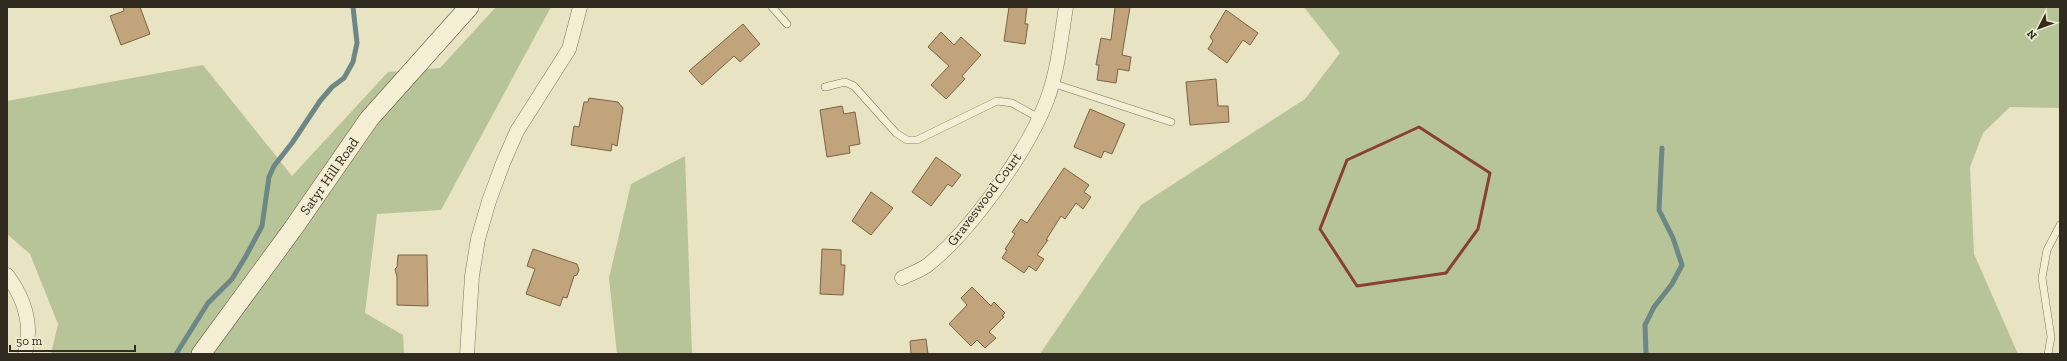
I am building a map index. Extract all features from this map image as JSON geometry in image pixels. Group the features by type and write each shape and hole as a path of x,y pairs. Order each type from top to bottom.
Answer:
{"street":[{"name":"Satyr Hill Road","path":"201,354 292,230 365,126 398,85 469,7"},
{"path":"467,354 472,276 478,239 489,200 517,132 569,49 580,7"},
{"name":"Graveswood Court","path":"902,278 928,266 951,245 991,195 1023,148 1039,118 1052,83 1066,7"},
{"path":"7,275 18,290 24,305 28,324 28,344 25,354"}],"lane":[{"path":"772,7 787,24"},
{"path":"825,87 845,82 854,86 896,133 906,140 917,140 997,100 1012,103 1039,118"},
{"path":"1052,83 1171,122"},
{"path":"2048,354 2051,337 2042,278 2047,250 2060,225"}],"highlighted area":[{"path":"1419,127 1490,173 1478,229 1446,273 1357,286 1320,229 1347,160"}],"green space":[{"path":"496,7 551,7 441,210 377,214 365,313 403,335 404,354 51,354 58,324 30,254 7,234 7,101 203,65 292,176 388,72 440,68"},
{"path":"1304,7 2060,7 2060,108 2010,107 1983,133 1970,167 1974,254 2018,354 1040,354 1141,205 1305,99 1340,53"},
{"path":"685,156 692,354 617,354 609,278 631,184"}],"building":[{"path":"123,7 140,7 150,34 121,45 110,16 124,11"},
{"path":"1009,7 1027,7 1025,24 1028,24 1025,44 1004,41"},
{"path":"1115,7 1130,7 1122,55 1131,57 1129,71 1118,69 1116,83 1097,80 1099,65 1096,65 1101,38 1111,40"},
{"path":"1226,10 1258,33 1250,45 1243,40 1227,63 1208,49 1213,41 1210,37"},
{"path":"743,24 760,44 740,62 734,56 702,85 689,71"},
{"path":"941,32 954,45 961,37 981,55 962,76 965,79 946,99 931,85 949,66 928,47"},
{"path":"1216,79 1218,106 1228,106 1229,122 1190,125 1186,82"},
{"path":"589,98 618,102 623,108 617,146 612,144 611,151 571,145 574,126 579,127 584,102 588,102"},
{"path":"842,106 844,114 855,112 860,144 849,146 850,153 827,157 820,110"},
{"path":"1090,109 1125,124 1112,154 1104,151 1101,158 1074,147"},
{"path":"936,157 961,175 952,187 948,184 931,206 912,192"},
{"path":"1064,168 1089,185 1084,192 1091,197 1083,209 1076,203 1065,219 1061,216 1046,240 1048,240 1037,255 1044,259 1036,271 1029,266 1024,273 1002,258 1007,250 1005,249 1015,234 1012,232 1021,219 1027,223"},
{"path":"871,192 893,208 871,235 852,221"},
{"path":"533,249 577,264 579,270 577,275 574,276 567,298 563,297 560,306 526,294 535,269 527,266"},
{"path":"822,249 841,250 841,265 845,265 843,295 820,294"},
{"path":"398,255 427,255 428,306 397,305 397,277 395,269 397,267"},
{"path":"972,287 991,306 994,302 1005,313 1002,316 1004,317 989,332 996,338 985,348 977,340 971,346 949,324 967,305 961,298"},
{"path":"926,339 928,354 911,354 910,341"}],"waterway":[{"path":"176,354 208,303 232,279 262,226 269,177 274,166 292,143 320,101 332,87 344,78 353,62 357,43 353,7"},
{"path":"1646,354 1645,325 1654,307 1672,284 1682,265 1673,238 1659,210 1662,148"}]}
